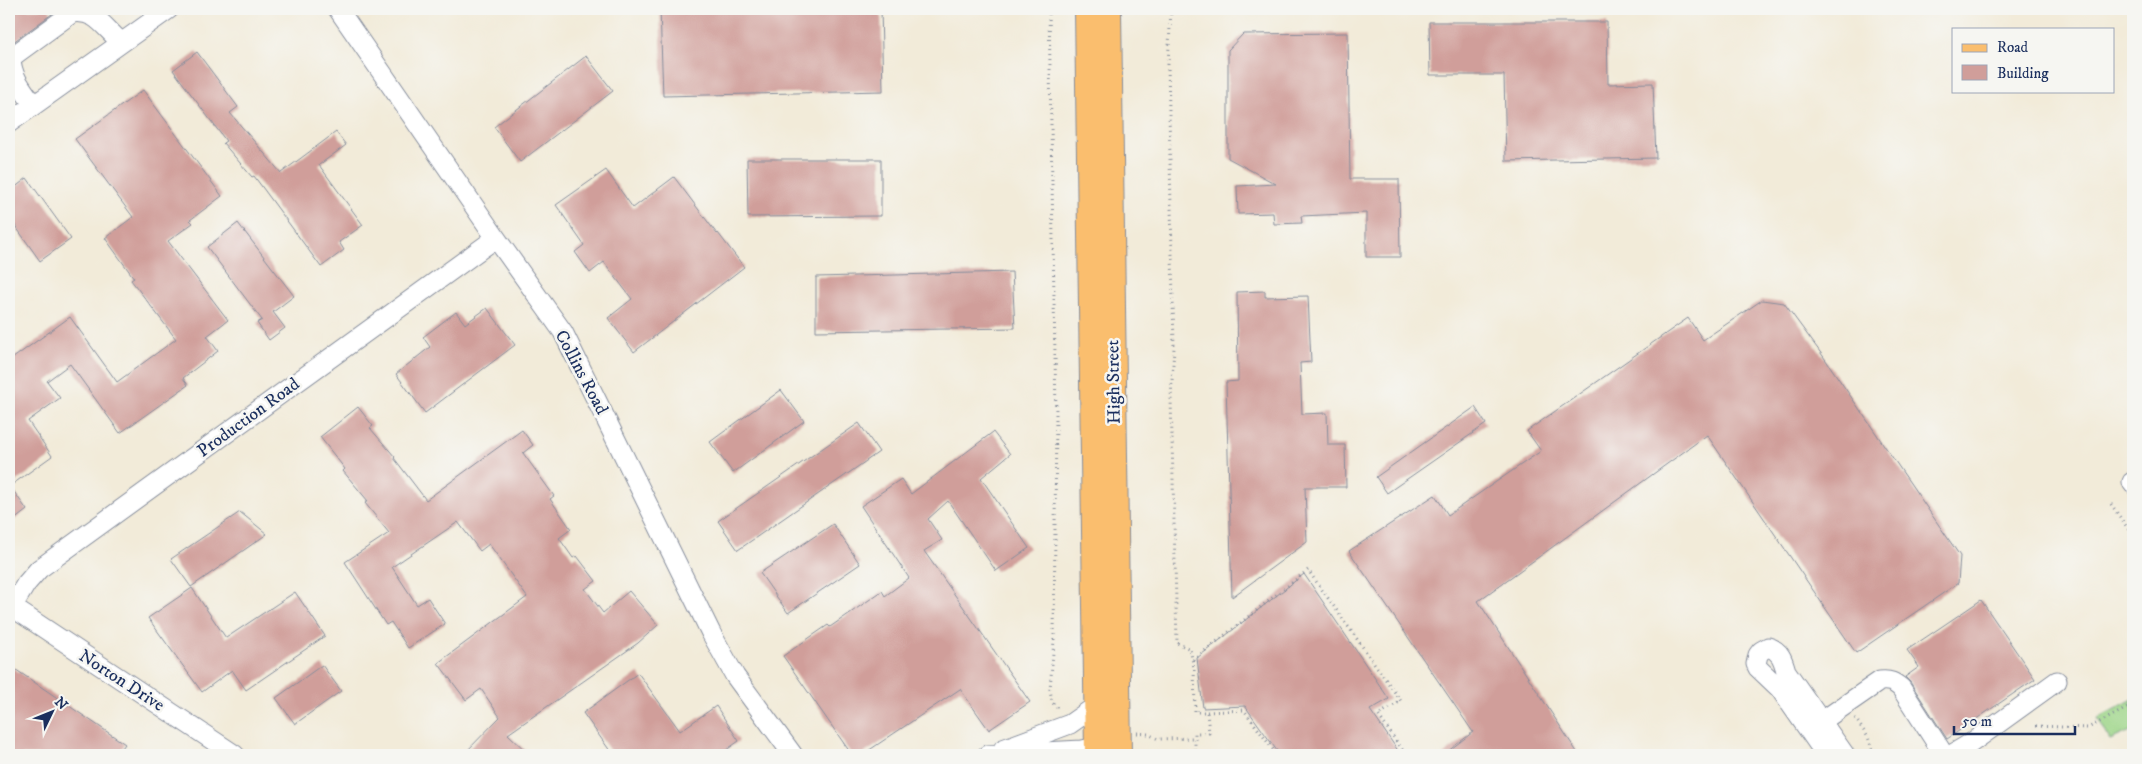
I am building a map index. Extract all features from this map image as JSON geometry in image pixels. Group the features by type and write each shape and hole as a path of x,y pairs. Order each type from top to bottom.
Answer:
{"main road":[{"name":"High Street","path":"1087,9 1097,705 1108,751"},
{"name":"High Street","path":"1108,751 1109,9"}],"street":[{"path":"9,123 168,9"},
{"name":"Collins Road","path":"338,9 563,332 711,633 735,676 793,755"},
{"path":"34,105 15,76 11,68 10,58 72,13 83,11 92,14 109,33 121,42"},
{"name":"Production Road","path":"10,606 39,569 496,238"},
{"name":"Norton Drive","path":"10,606 235,755"},
{"path":"1826,755 1815,726 1777,650 1768,647 1761,650 1756,664 1769,680 1780,689 1815,726 1845,755"},
{"path":"1769,680 1786,671"},
{"path":"1815,726 1880,681 1887,681 1895,683 1901,688 1944,755"},
{"path":"1951,755 1971,743 2057,681"},
{"path":"987,755 1070,724 1097,705"},
{"path":"987,755 1053,754 1082,750 1108,751"}],"path":[{"path":"1049,9 1056,414 1054,640 1050,690 1052,702 1060,711"},
{"path":"1171,9 1168,64 1174,347 1171,408 1177,643 1190,649 1193,660 1195,712 1244,710 1277,755"},
{"path":"2111,504 2133,536"},
{"path":"1193,660 1308,570 1401,701 1378,715 1406,755"},
{"path":"2036,726 2088,728 2133,705"},
{"path":"1195,755 1195,733 1209,733 1207,712"},
{"path":"1853,716 1868,737 1874,755"}],"green space":[{"path":"2133,699 2133,730 2110,740 2098,718"}],"building":[{"path":"9,9 49,9 52,14 9,45"},
{"path":"660,9 881,9 883,91 663,96"},
{"path":"1429,22 1607,22 1608,84 1653,83 1656,158 1506,161 1504,75 1430,75"},
{"path":"1348,33 1350,179 1399,179 1400,257 1366,257 1366,213 1301,216 1302,223 1274,224 1273,213 1238,214 1237,186 1276,184 1228,158 1228,50 1243,34"},
{"path":"197,52 238,107 230,113 281,173 336,132 346,145 319,165 363,225 339,242 344,250 321,267 254,176 252,177 223,143 226,141 173,70"},
{"path":"586,56 613,91 520,162 494,127"},
{"path":"143,90 222,196 190,220 193,223 168,241 228,320 207,336 218,351 183,378 188,385 120,433 70,364 47,381 60,398 28,421 52,456 10,486 27,510 9,524 9,361 70,317 117,382 176,339 131,280 134,278 105,238 133,217 75,139"},
{"path":"747,159 881,159 881,216 748,217"},
{"path":"606,170 633,208 674,177 744,267 634,352 608,318 632,299 604,262 590,273 575,252 584,245 556,205"},
{"path":"27,178 71,239 40,261 9,217 9,192"},
{"path":"238,223 294,296 273,312 285,328 269,340 257,323 262,320 207,247"},
{"path":"1012,272 1015,328 816,331 816,277"},
{"path":"1265,291 1265,297 1308,296 1311,362 1300,363 1302,414 1327,413 1328,445 1345,445 1346,487 1305,487 1307,542 1232,597 1226,382 1238,381 1237,292"},
{"path":"1762,300 1784,303 1823,356 1960,556 1958,583 1856,653 1707,435 1478,601 1579,755 1443,755 1473,732 1349,551 1435,495 1448,515 1541,451 1527,431 1688,318 1703,340"},
{"path":"487,308 515,345 425,413 396,374 430,347 423,337 456,312 465,324"},
{"path":"781,390 804,421 733,473 710,442"},
{"path":"358,407 373,426 370,428 395,457 426,500 522,430 533,445 523,453 554,496 550,499 571,529 559,538 573,558 577,556 596,581 585,589 603,613 629,591 658,625 638,643 508,734 530,755 463,755 500,717 481,689 466,700 438,663 527,597 489,544 480,551 458,522 392,567 417,605 428,598 445,624 408,648 391,622 386,625 345,562 389,533 365,503 368,501 343,471 345,469 320,437"},
{"path":"1475,407 1486,424 1387,493 1376,477"},
{"path":"859,423 879,452 738,550 718,521"},
{"path":"993,432 1010,454 981,478 1029,548 996,571 948,501 928,519 942,540 924,551 1030,702 989,730 960,689 862,755 852,755 783,656 828,625 830,627 882,591 885,596 909,578 861,506 901,479 911,494"},
{"path":"240,512 267,534 191,587 171,559"},
{"path":"833,524 860,564 788,613 760,573"},
{"path":"1304,574 1389,699 1370,710 1401,755 1280,755 1245,706 1203,708 1197,658"},
{"path":"192,588 226,638 295,592 325,636 246,690 232,670 202,692 148,618"},
{"path":"1981,600 2035,679 1947,739 1905,677 1919,667 1907,650"},
{"path":"9,665 125,744 117,755 9,755"},
{"path":"322,665 341,691 295,724 276,698"},
{"path":"638,673 680,731 716,706 739,741 719,755 613,755 583,713"}]}
